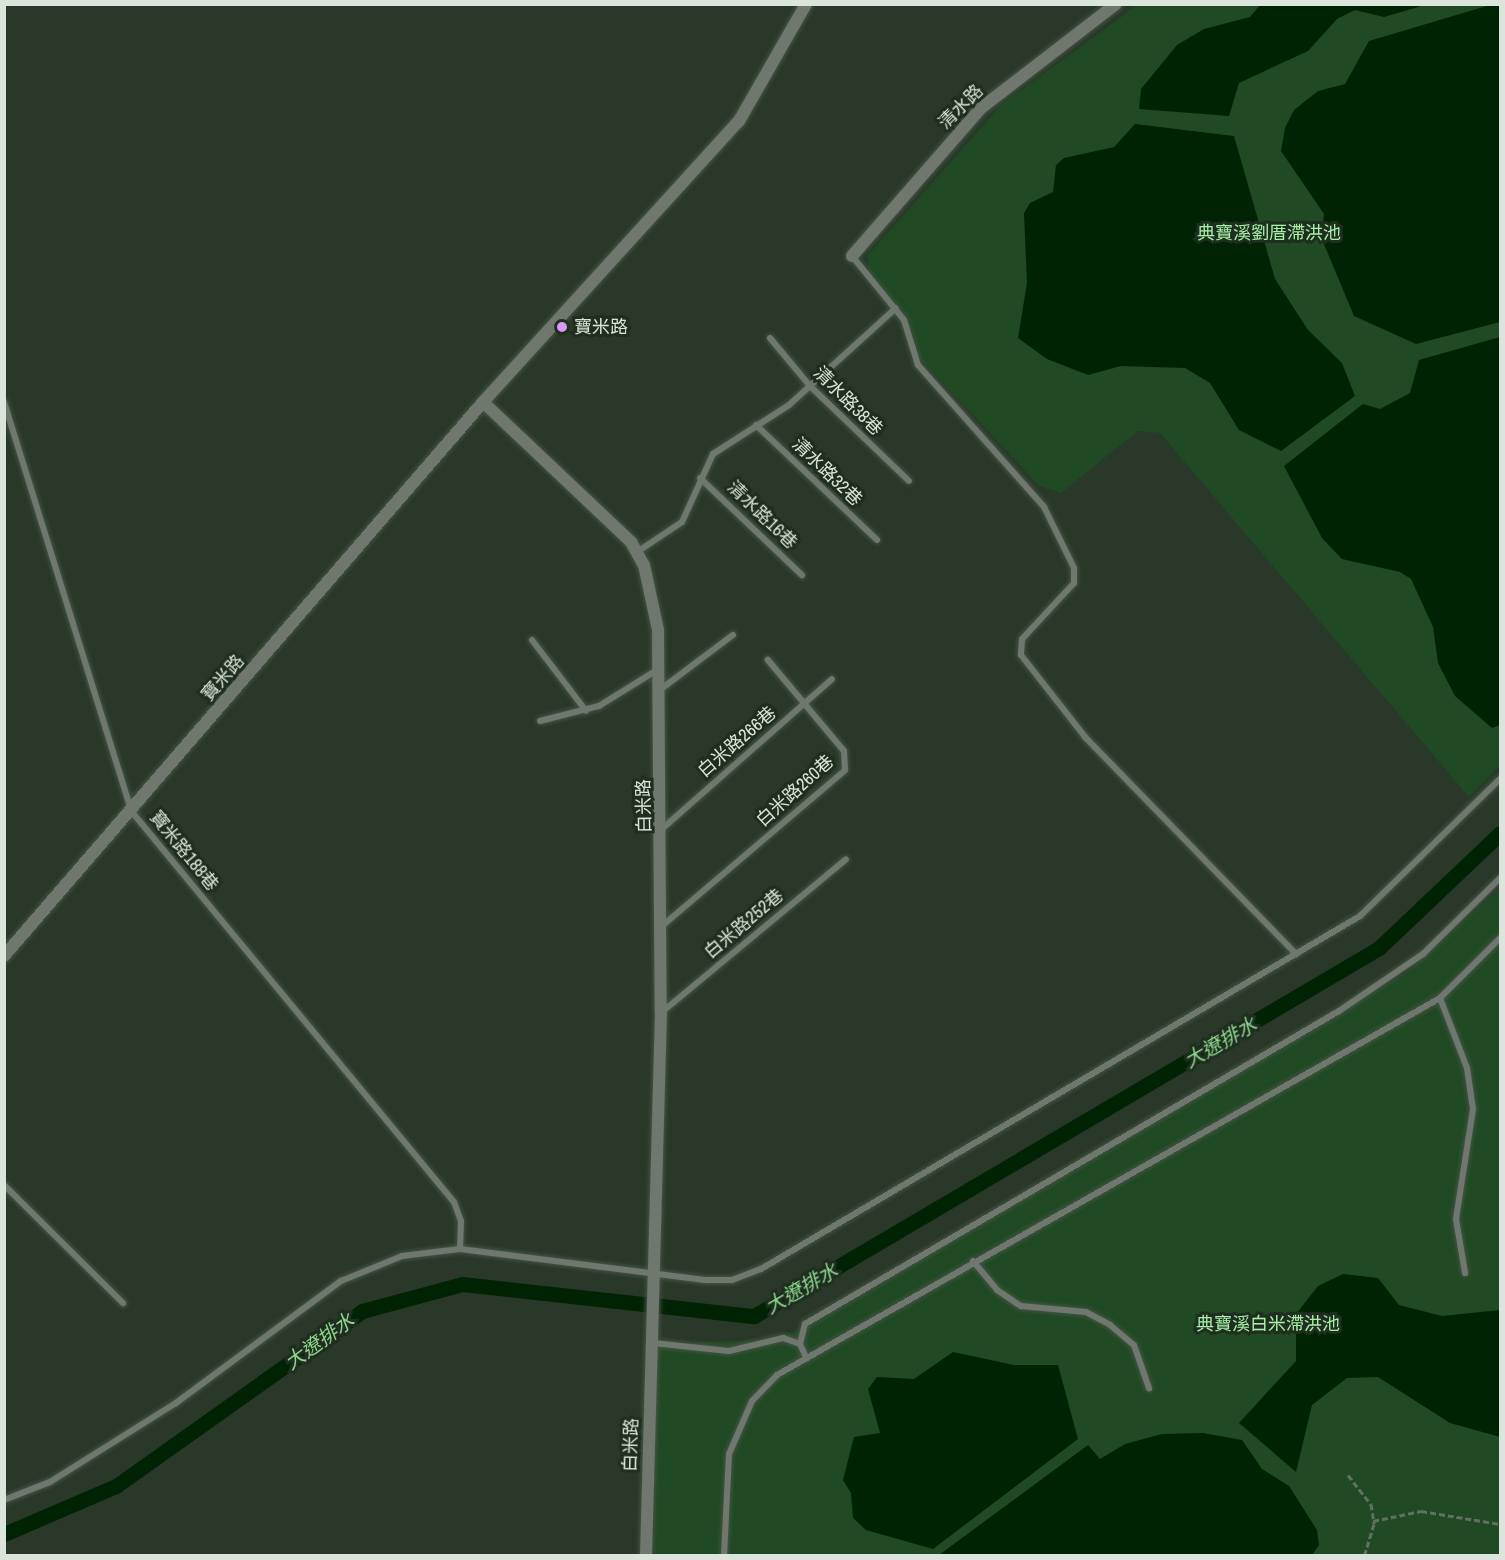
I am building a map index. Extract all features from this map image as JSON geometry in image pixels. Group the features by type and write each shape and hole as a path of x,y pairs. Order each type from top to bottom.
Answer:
{"street":[{"name":"寶米路","path":"4,956 132,812 483,402 739,121 806,4"},
{"name":"清水路","path":"852,256 981,108 1116,4"},
{"name":"白米路","path":"483,402 608,517 637,552 654,599 661,689 663,828 657,1276 646,1556"}],"lane":[{"path":"852,256 896,308 918,365 1044,507 1074,568 1074,583 1022,639 1021,655 1085,737 1296,954"},
{"path":"637,552 682,522 700,478 723,445 756,425 810,386 896,308"},
{"name":"清水路38巷","path":"770,338 810,386 909,481"},
{"name":"寶米路188巷","path":"4,402 132,812 454,1202 461,1221 460,1249"},
{"name":"清水路32巷","path":"756,425 877,540"},
{"name":"清水路16巷","path":"700,478 802,575"},
{"path":"661,689 733,635"},
{"path":"532,640 586,711"},
{"name":"白米路260巷","path":"662,926 845,770 847,756 768,660"},
{"path":"540,721 586,711 660,668"},
{"name":"白米路266巷","path":"663,828 832,679"},
{"path":"4,1500 50,1482 176,1403 341,1281 402,1256 460,1249 657,1276 721,1281 761,1269 1360,916 1500,779"},
{"name":"白米路252巷","path":"661,1012 846,859"},
{"path":"805,1355 800,1344 805,1324 1339,1011 1424,954 1500,879"},
{"path":"724,1556 729,1454 737,1427 753,1401 805,1355 1440,998 1500,938"},
{"path":"1440,998 1467,1068 1473,1109 1456,1219 1465,1273"},
{"path":"4,1185 123,1303"},
{"path":"973,1261 997,1290 1020,1306 1086,1312 1110,1325 1134,1345 1149,1388"},
{"path":"653,1339 729,1351 783,1338 800,1344"}],"path":[{"path":"1348,1475 1368,1497 1373,1521 1365,1556"},
{"path":"1373,1521 1421,1511 1500,1524"}],"green space":[{"name":"典寶溪劉厝滯洪池","path":"1137,5 1500,5 1500,766 1469,797 1160,433 1138,431 1061,493 1039,486 919,357 914,333 869,274 867,256 1001,105"},
{"name":"典寶溪白米滯洪池","path":"1500,889 1500,1555 654,1556 655,1344 760,1340 803,1329 1409,971"}],"shaded area":[{"path":"1261,4 1425,5 1384,17 1355,10 1337,19 1308,51 1239,83 1229,116 1139,109 1141,89 1177,45 1204,29 1250,17"},
{"path":"1490,5 1500,5 1500,322 1416,344 1354,316 1321,237 1324,214 1281,151 1285,128 1294,110 1318,91 1345,84 1369,41"},
{"path":"1135,124 1234,136 1275,279 1308,330 1342,363 1355,396 1281,451 1239,430 1210,383 1185,368 1121,366 1088,375 1047,359 1018,338 1027,283 1024,213 1030,203 1053,192 1056,165 1064,158 1114,147"},
{"path":"1500,337 1500,725 1492,728 1455,696 1438,663 1433,627 1411,579 1400,572 1342,559 1322,538 1284,466 1363,404 1380,409 1410,393 1419,360"},
{"path":"1343,1274 1378,1278 1399,1305 1442,1316 1500,1310 1500,1437 1450,1423 1378,1377 1347,1378 1312,1405 1296,1472 1239,1423 1296,1361 1296,1314 1318,1286"},
{"path":"953,1352 1014,1365 1058,1365 1078,1439 933,1549 866,1530 853,1518 851,1493 843,1480 854,1437 880,1433 868,1389 877,1377 914,1379"},
{"path":"1203,1433 1242,1440 1262,1469 1289,1486 1317,1530 1319,1545 1312,1555 939,1555 1088,1445 1100,1459 1125,1444 1162,1434"}],"waterway":[{"name":"大遼排水","path":"4,1534 116,1486 362,1311 462,1284 754,1316 1379,948 1500,833"}],"place":[{"name":"寶米路","path":"562,327"}]}
